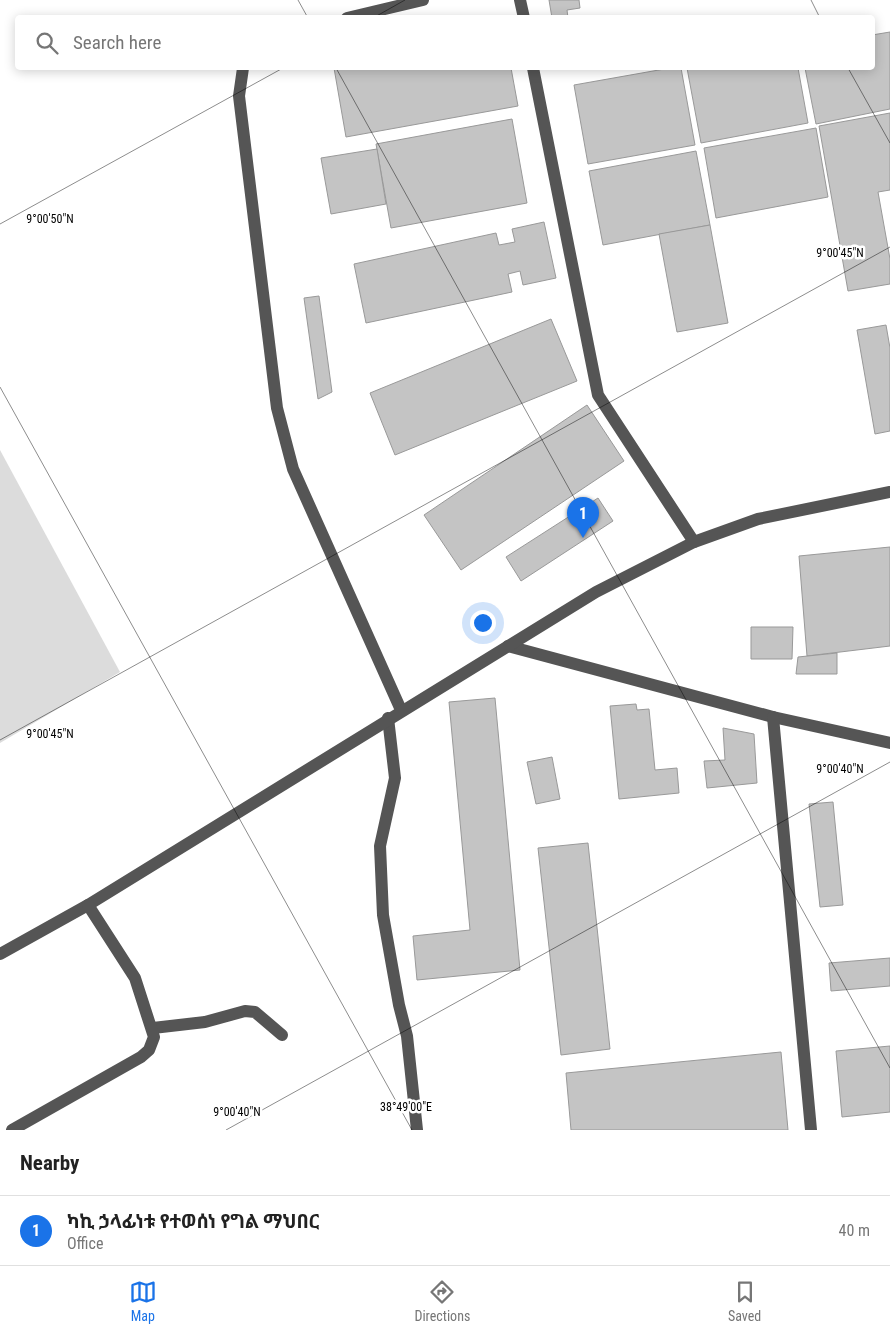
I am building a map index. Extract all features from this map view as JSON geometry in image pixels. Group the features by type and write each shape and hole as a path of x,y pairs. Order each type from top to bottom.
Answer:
{"street":[{"path":"361,15 424,0"},
{"path":"520,0 523,15"},
{"path":"243,70 239,96 277,408 293,469 402,710"},
{"path":"534,70 598,395 694,542"},
{"path":"0,954 88,905 388,718 596,592 694,542 758,519 890,492"},
{"path":"508,646 773,717 890,743"},
{"path":"773,717 811,1130"},
{"path":"388,718 395,778 380,846 383,915 399,1005 408,1036 417,1130"},
{"path":"12,1130 141,1057 149,1050 154,1037 153,1028 135,978 88,905"},
{"path":"153,1028 205,1022 245,1011 255,1012 282,1035"}],"shaded area":[{"path":"0,450 120,672 0,743"}],"building":[{"path":"549,0 579,0 580,8 567,10 568,15 552,15"},
{"path":"890,32 890,109 816,124 805,70 875,70 875,34"},
{"path":"334,70 511,70 518,106 346,137"},
{"path":"659,70 681,70 695,145 588,164 574,85"},
{"path":"687,70 798,70 808,123 701,143"},
{"path":"890,113 890,190 878,192 890,259 890,284 848,291 819,126"},
{"path":"512,119 527,203 391,228 376,144"},
{"path":"816,128 828,197 716,218 704,148"},
{"path":"377,149 386,204 331,214 321,158"},
{"path":"696,151 710,225 603,245 589,171"},
{"path":"544,222 556,278 523,285 520,271 508,274 512,292 366,323 354,264 496,233 499,245 515,242 512,229"},
{"path":"710,225 728,323 677,332 659,234"},
{"path":"319,296 332,392 318,399 304,298"},
{"path":"551,319 577,381 395,455 370,393"},
{"path":"886,325 890,348 890,431 875,434 857,330"},
{"path":"587,405 624,461 461,570 424,515"},
{"path":"598,498 613,521 521,581 506,557"},
{"path":"890,547 890,646 807,656 799,556"},
{"path":"751,627 793,627 792,659 751,659"},
{"path":"837,653 837,674 796,674 798,657"},
{"path":"495,698 520,970 417,980 413,936 470,930 449,702"},
{"path":"636,704 637,710 649,709 655,770 677,768 679,793 619,799 610,706"},
{"path":"723,728 754,734 757,783 707,788 704,761 725,760"},
{"path":"552,757 560,799 536,804 527,762"},
{"path":"833,802 843,905 820,907 809,804"},
{"path":"588,843 610,1049 561,1055 538,848"},
{"path":"890,958 890,986 831,991 829,963"},
{"path":"890,1046 890,1112 842,1117 836,1051"},
{"path":"781,1052 788,1130 571,1130 566,1073"}],"place":[{"name":"ካኪ ኃላፊነቱ የተወሰነ የግል ማህበር","path":"583,538"}]}
